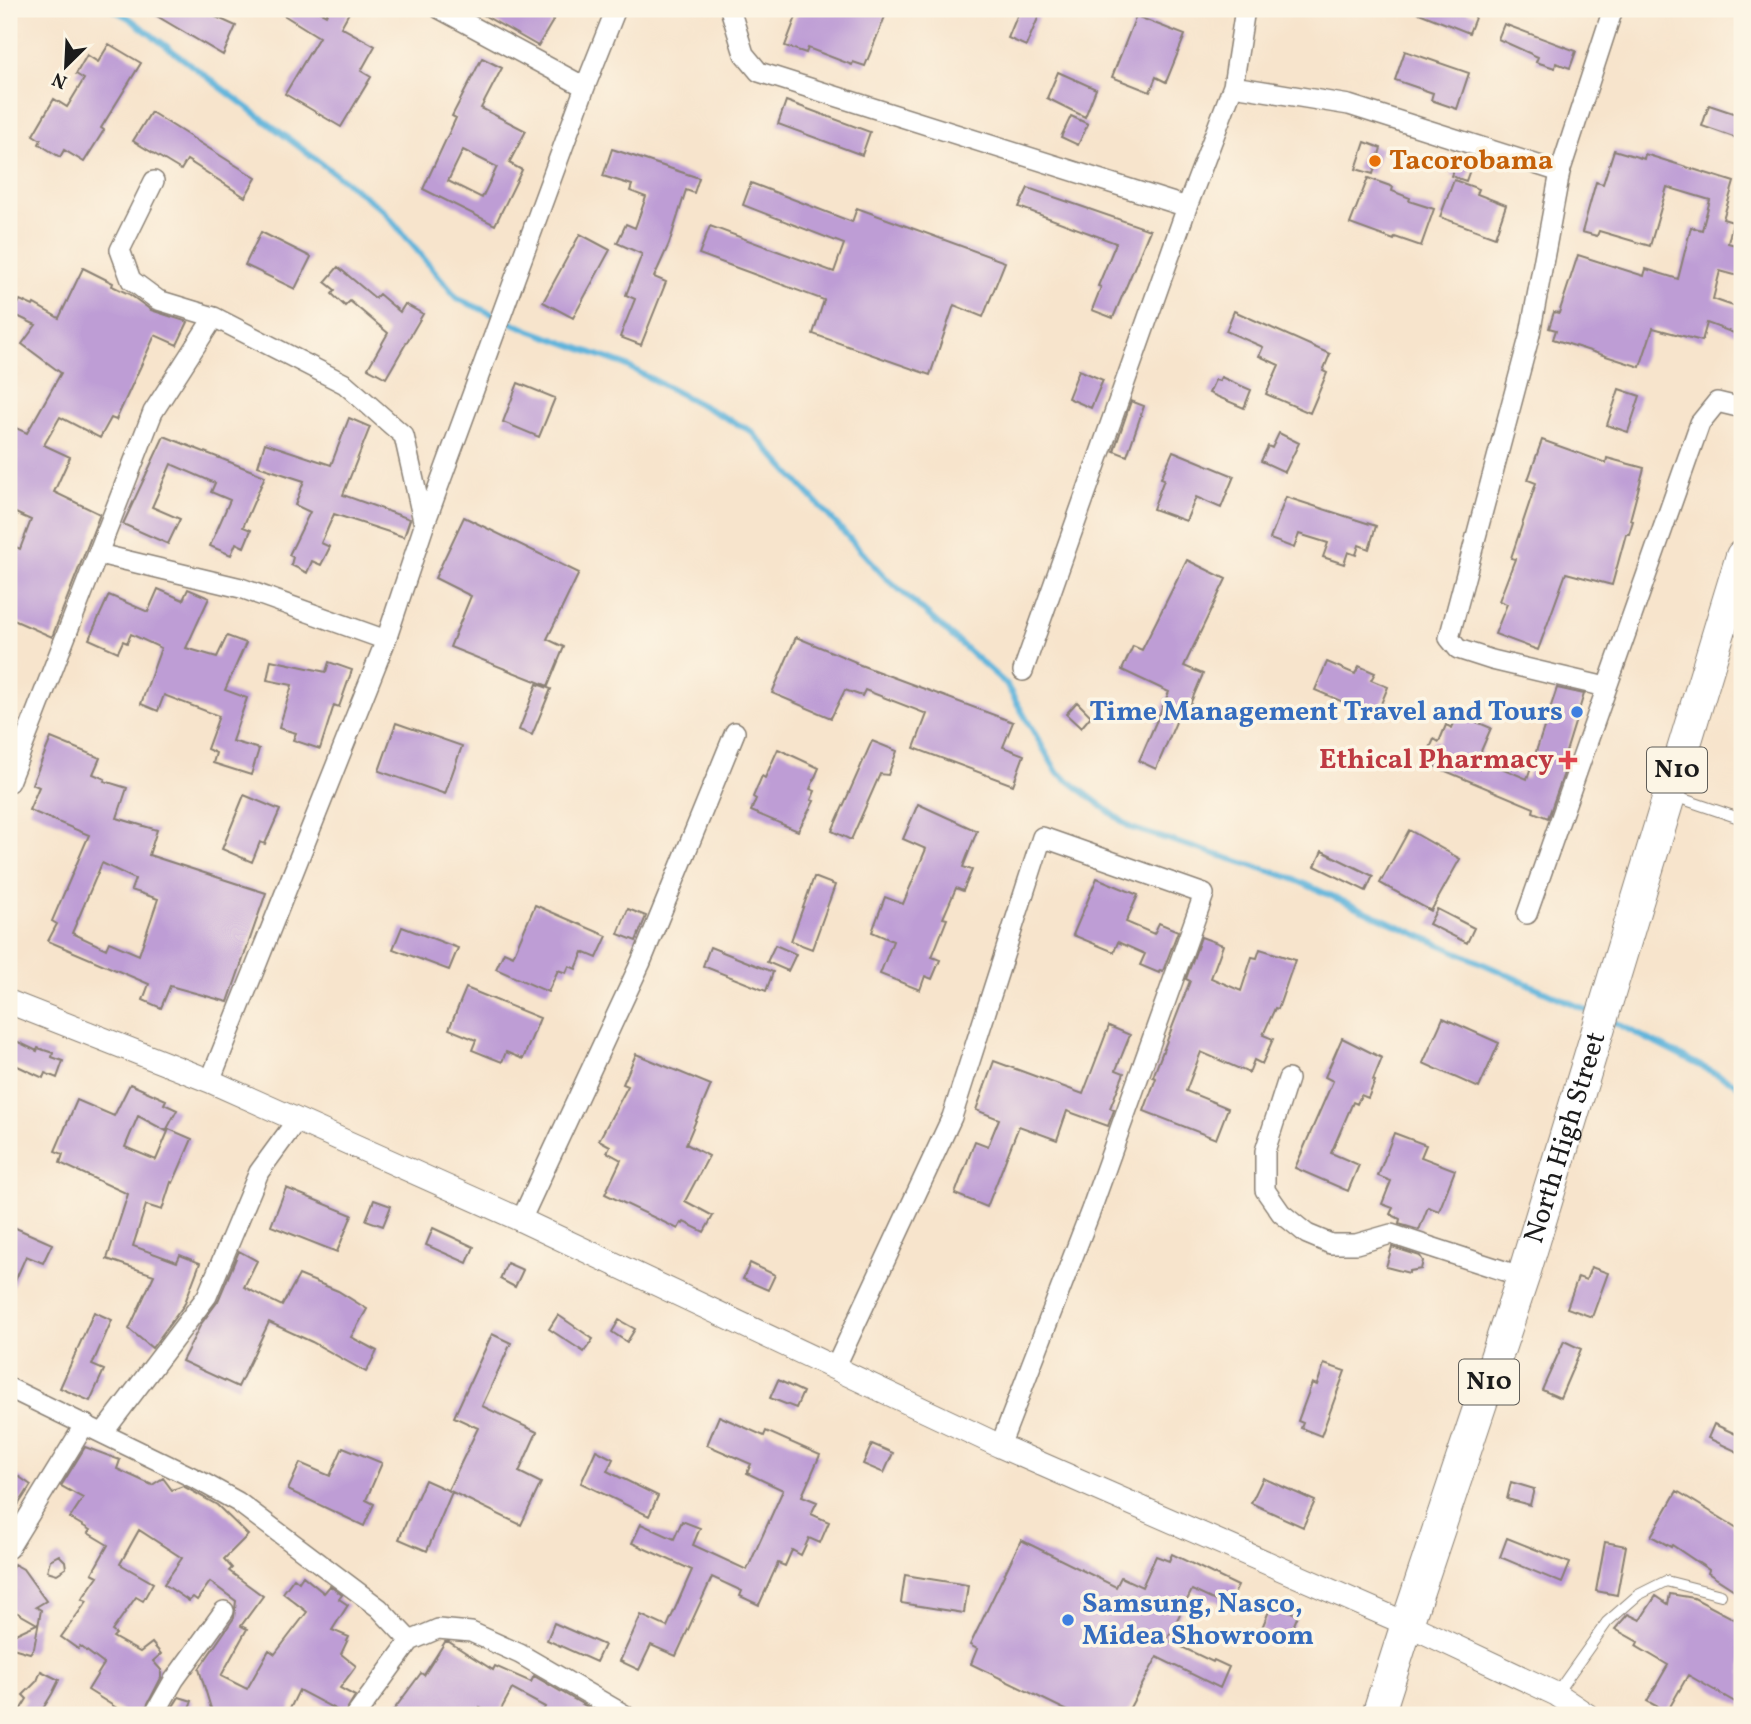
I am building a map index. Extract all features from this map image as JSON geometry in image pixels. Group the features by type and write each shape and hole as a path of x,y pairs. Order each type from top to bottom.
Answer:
{"highway":[{"name":"North High Street","path":"1378,1715 1406,1623 1523,1277 1742,556"}],"street":[{"path":"440,9 585,87"},
{"path":"210,1081 386,640 424,526 616,9"},
{"path":"730,9 744,54 759,72 1187,207"},
{"path":"1023,671 1187,207 1233,86 1245,9"},
{"path":"1606,687 1492,660 1458,649 1449,638 1530,334 1560,172 1613,9"},
{"path":"1233,86 1349,105 1560,172"},
{"path":"154,181 120,250 131,280 158,300 214,317 345,384 404,436 424,526"},
{"path":"9,782 153,412 214,317"},
{"path":"1527,914 1700,423 1717,402 1742,408"},
{"path":"99,555 241,588 386,640"},
{"path":"521,1220 641,962 735,732"},
{"path":"835,1368 952,1117 1042,837 1204,894 1091,1210 1000,1446"},
{"path":"9,1002 210,1081 521,1220 1000,1446 1406,1623 1556,1694 1587,1715"},
{"path":"1289,1079 1265,1151 1265,1189 1281,1213 1307,1234 1331,1244 1356,1244 1391,1234 1523,1277"},
{"path":"103,1433 207,1296 259,1172 297,1120"},
{"path":"9,1388 238,1502 379,1608 410,1642"},
{"path":"9,1548 85,1424"},
{"path":"154,1715 174,1680 224,1611"},
{"path":"356,1715 410,1642 438,1629 471,1632 520,1654 625,1715"}],"lane":[{"path":"1670,794 1742,820"},
{"path":"1556,1694 1608,1622 1638,1595 1666,1581 1721,1595"}],"building":[{"path":"145,9 221,9 216,17 236,26 223,55"},
{"path":"274,9 315,9 326,15 329,9 351,9 341,27 375,46 361,71 371,77 341,127 285,94 319,37"},
{"path":"473,9 560,9 538,46"},
{"path":"799,9 888,9 865,66 853,62 852,65 808,48 806,53 785,46"},
{"path":"1020,9 1042,9 1026,46 1008,38"},
{"path":"1409,9 1460,9 1476,15 1469,33"},
{"path":"1136,16 1185,35 1166,82 1156,77 1150,92 1112,77"},
{"path":"1504,24 1576,51 1570,68 1556,63 1555,68 1536,62 1538,57 1498,39"},
{"path":"109,44 141,63 101,128 104,130 84,162 64,150 60,157 39,144 41,140 33,135 54,99 67,107 84,79 76,74 87,55 98,62"},
{"path":"1405,51 1469,73 1457,109 1431,100 1433,93 1395,80"},
{"path":"482,58 502,68 481,108 526,131 509,163 522,170 495,225 423,189 456,118 452,116","holes":["463,150 497,167 482,198 448,181"]},
{"path":"1058,72 1096,89 1085,117 1047,98"},
{"path":"786,101 870,132 862,155 778,124"},
{"path":"1709,105 1742,116 1742,140 1702,126"},
{"path":"151,112 256,178 245,197 187,160 181,170 133,141"},
{"path":"1071,116 1088,124 1078,145 1061,137"},
{"path":"1365,142 1381,148 1373,174 1356,169"},
{"path":"612,149 699,178 694,193 686,190 669,244 654,277 666,282 641,345 620,337 635,299 626,295 642,254 617,243 626,224 635,228 646,197 630,191 632,185 603,176"},
{"path":"1614,150 1644,159 1645,154 1734,182 1723,219 1733,222 1728,243 1742,247 1742,277 1720,271 1713,299 1742,309 1742,336 1707,323 1702,341 1653,328 1640,367 1553,339 1556,330 1549,328 1554,312 1559,313 1578,255 1644,276 1646,269 1678,279 1691,227 1702,230 1710,200 1667,187 1650,246 1599,231 1597,236 1582,232 1596,182 1603,184"},
{"path":"1459,156 1473,161 1466,181 1451,176"},
{"path":"1368,178 1393,187 1392,191 1410,198 1409,201 1434,209 1421,246 1395,237 1394,240 1350,224"},
{"path":"1454,180 1479,189 1477,194 1506,205 1495,237 1440,217"},
{"path":"751,183 852,222 857,208 1005,262 983,317 954,305 930,375 813,334 824,300 699,254 710,226 834,272 844,244 743,205"},
{"path":"1028,188 1150,230 1113,318 1092,310 1101,287 1098,286 1116,243 1019,207"},
{"path":"261,232 311,257 295,289 245,265"},
{"path":"580,234 610,250 573,318 543,302"},
{"path":"338,267 375,298 379,294 400,312 405,304 423,314 386,378 368,368 388,333 350,301 345,306 332,294 335,290 325,282"},
{"path":"83,268 113,283 112,286 151,310 188,322 177,345 155,335 116,420 111,418 100,438 60,417 44,445 70,457 54,492 100,514 52,637 9,618 9,544 20,549 31,520 9,510 9,425 27,433 61,373 22,344 36,325 13,314 20,300 33,306 34,304 59,318"},
{"path":"1234,311 1330,354 1323,371 1327,373 1310,413 1266,394 1279,365 1259,356 1263,347 1226,331"},
{"path":"1079,370 1103,380 1091,408 1068,398"},
{"path":"1221,377 1251,390 1244,408 1209,393 1215,380 1219,381"},
{"path":"518,383 555,398 539,437 503,422"},
{"path":"1619,389 1640,396 1628,432 1607,425"},
{"path":"1131,401 1144,406 1127,456 1114,451"},
{"path":"349,418 370,427 343,495 410,519 404,537 334,514 321,543 330,547 321,565 312,561 307,573 291,565 293,557 289,555 310,512 295,505 304,481 258,466 265,443 331,465"},
{"path":"1279,433 1299,443 1285,472 1261,461 1268,446 1272,448"},
{"path":"164,436 265,476 243,527 251,530 244,547 236,543 231,555 210,546 230,500 211,492 215,483 171,464 152,507 180,519 168,544 123,524"},
{"path":"1542,440 1606,463 1607,458 1644,468 1630,520 1633,521 1629,534 1626,534 1612,585 1566,573 1538,650 1495,634 1507,604 1499,601 1515,559 1511,558 1536,483 1528,480"},
{"path":"1173,451 1234,476 1221,508 1196,497 1186,521 1153,509 1164,479 1161,478"},
{"path":"1286,497 1376,526 1369,549 1359,545 1356,555 1348,552 1344,564 1323,557 1328,543 1299,534 1294,548 1270,539"},
{"path":"464,517 579,573 547,639 564,647 548,686 450,647 471,596 435,578"},
{"path":"1187,560 1226,579 1184,666 1203,674 1184,718 1179,715 1156,769 1139,761 1169,692 1122,670 1133,646 1142,650"},
{"path":"158,589 183,600 188,589 209,598 186,648 217,657 227,636 246,643 225,690 247,698 232,741 259,749 251,775 213,763 216,753 207,749 219,716 164,695 158,711 141,704 161,648 131,634 127,643 123,641 118,652 89,639 109,595 148,612"},
{"path":"796,637 855,663 1013,722 1003,747 1024,755 1013,785 914,748 927,714 865,690 862,696 845,690 831,718 772,693"},
{"path":"271,660 326,672 329,662 352,670 339,707 334,705 320,749 293,740 296,733 279,728 292,685 267,680"},
{"path":"1327,662 1355,674 1359,666 1375,673 1371,680 1388,687 1376,716 1315,690"},
{"path":"537,684 551,689 532,735 519,730"},
{"path":"1557,688 1584,694 1560,771 1564,773 1548,818 1533,812 1534,808 1424,762 1434,739 1439,742 1446,725 1452,728 1458,714 1491,728 1478,758 1527,779"},
{"path":"1077,702 1091,716 1081,728 1066,714"},
{"path":"396,723 462,746 445,794 379,771"},
{"path":"51,738 100,758 93,774 105,779 104,781 127,788 117,818 157,830 149,855 266,893 228,1002 170,986 161,1008 143,1000 149,984 48,941 57,924 52,921 89,835 29,810 39,787 32,784","holes":["102,863 135,879 131,890 158,899 139,955 109,942 106,949 72,933"]},
{"path":"872,741 897,751 888,775 880,774 851,840 832,831"},
{"path":"778,749 819,768 810,789 815,791 811,800 814,801 798,831 751,811 756,799 753,797 762,776 765,778"},
{"path":"244,795 280,810 265,844 260,842 252,862 222,849"},
{"path":"918,804 977,831 963,867 972,870 963,891 956,888 943,918 947,919 932,957 940,960 932,979 925,976 920,990 880,974 893,941 872,932 885,897 903,904 926,849 903,839"},
{"path":"1409,830 1460,859 1431,911 1380,883"},
{"path":"1322,851 1373,876 1366,891 1315,866"},
{"path":"814,877 835,885 812,949 791,941"},
{"path":"1097,878 1138,895 1126,922 1154,934 1159,923 1178,931 1163,971 1160,970 1159,973 1140,965 1145,954 1118,942 1114,952 1073,935"},
{"path":"535,905 607,936 597,958 583,952 576,969 569,966 566,973 558,970 548,992 496,969 504,952 513,956"},
{"path":"628,909 646,916 636,941 618,934"},
{"path":"1437,909 1474,928 1467,943 1429,924"},
{"path":"402,927 458,948 449,970 393,949"},
{"path":"1201,937 1223,945 1211,978 1241,991 1252,957 1257,958 1260,949 1295,960 1278,1009 1275,1008 1263,1035 1273,1039 1262,1064 1254,1060 1249,1073 1201,1052 1186,1091 1228,1108 1216,1139 1144,1111 1156,1078 1153,1077 1190,981 1186,979"},
{"path":"775,945 796,954 788,971 767,962"},
{"path":"710,947 773,972 766,991 703,966"},
{"path":"466,988 540,1018 523,1059 506,1052 502,1062 472,1050 476,1040 449,1029"},
{"path":"1443,1018 1499,1043 1479,1088 1423,1063"},
{"path":"1109,1026 1130,1035 1116,1070 1124,1073 1110,1108 1114,1110 1108,1126 1067,1111 1057,1140 1019,1126 987,1207 955,1194 975,1141 988,1146 999,1119 976,1110 994,1061 1083,1094"},
{"path":"1342,1038 1382,1058 1368,1098 1361,1095 1357,1104 1353,1102 1331,1153 1359,1165 1348,1191 1295,1168 1333,1081 1325,1077"},
{"path":"16,1041 37,1051 38,1048 53,1053 52,1057 63,1061 57,1078 45,1073 43,1078 9,1062"},
{"path":"636,1054 711,1085 686,1144 709,1156 685,1201 713,1216 704,1232 684,1222 678,1229 605,1194 621,1160 607,1152 610,1146 599,1140 628,1086 623,1084"},
{"path":"130,1084 166,1100 164,1104 177,1110 166,1131 138,1116 125,1147 156,1160 169,1129 192,1139 173,1183 171,1182 162,1210 146,1205 133,1246 177,1262 180,1255 200,1263 184,1305 152,1348 129,1329 154,1275 107,1259 128,1194 60,1163 63,1154 55,1151 77,1100 114,1116"},
{"path":"1394,1133 1426,1145 1421,1157 1455,1170 1439,1211 1428,1207 1419,1230 1399,1224 1400,1219 1390,1214 1393,1208 1382,1204 1391,1181 1378,1176"},
{"path":"286,1188 352,1215 337,1252 271,1226"},
{"path":"374,1200 391,1206 383,1226 366,1220"},
{"path":"9,1225 52,1244 43,1263 26,1256 9,1295"},
{"path":"433,1228 474,1247 467,1263 426,1245"},
{"path":"1392,1247 1420,1256 1423,1261 1421,1269 1409,1273 1386,1267"},
{"path":"239,1251 257,1261 244,1287 282,1306 299,1275 338,1291 367,1309 351,1337 377,1351 366,1372 269,1322 238,1387 182,1361 201,1324 218,1301"},
{"path":"507,1263 523,1270 515,1287 500,1279"},
{"path":"750,1263 775,1275 768,1290 743,1279"},
{"path":"1591,1267 1608,1273 1592,1317 1567,1308 1578,1277 1586,1280"},
{"path":"94,1312 112,1320 92,1365 104,1370 90,1401 60,1388"},
{"path":"558,1315 593,1339 584,1352 549,1329"},
{"path":"619,1320 635,1329 627,1342 612,1332"},
{"path":"492,1334 511,1343 482,1406 537,1432 519,1472 541,1483 521,1525 448,1490 478,1428 454,1417"},
{"path":"1564,1341 1581,1349 1560,1398 1542,1390"},
{"path":"1324,1364 1345,1371 1321,1436 1301,1428 1303,1423 1298,1421 1312,1383 1317,1385"},
{"path":"778,1380 803,1392 796,1408 770,1398"},
{"path":"719,1416 764,1436 766,1431 820,1455 802,1496 817,1502 811,1514 829,1522 820,1543 809,1538 801,1555 792,1550 785,1566 778,1563 759,1605 740,1596 742,1591 712,1577 676,1656 651,1645 639,1670 620,1661 641,1615 667,1627 692,1570 632,1543 641,1524 674,1539 682,1521 700,1528 693,1545 747,1570 783,1490 747,1473 751,1464 707,1445"},
{"path":"1714,1424 1742,1437 1742,1454 1708,1438"},
{"path":"872,1444 893,1453 884,1473 863,1464"},
{"path":"85,1447 120,1460 117,1469 152,1485 163,1478 172,1490 183,1486 217,1505 248,1535 224,1559 232,1568 229,1571 263,1596 241,1626 247,1629 221,1676 247,1689 269,1650 275,1654 307,1612 283,1593 294,1578 299,1582 303,1576 324,1593 330,1586 342,1595 339,1599 348,1605 332,1630 349,1637 341,1654 356,1666 340,1688 355,1696 344,1714 299,1690 287,1715 213,1715 199,1669 234,1618 236,1601 210,1582 197,1600 193,1597 189,1601 164,1584 182,1558 139,1530 120,1564 153,1583 143,1601 136,1597 112,1631 116,1634 113,1637 140,1652 152,1643 161,1654 153,1661 161,1670 161,1678 142,1715 128,1715 88,1690 104,1664 80,1646 78,1649 61,1637 87,1601 82,1599 98,1576 92,1573 108,1545 70,1518 83,1498 61,1486"},
{"path":"343,1447 382,1463 366,1500 374,1504 364,1526 288,1490 300,1463 330,1476"},
{"path":"596,1450 613,1459 607,1471 658,1496 649,1516 581,1483"},
{"path":"15,1474 31,1485 9,1519 9,1484"},
{"path":"1263,1478 1315,1501 1303,1527 1251,1503"},
{"path":"425,1480 452,1492 427,1551 399,1539"},
{"path":"1511,1482 1534,1489 1530,1505 1507,1499"},
{"path":"1677,1491 1742,1531 1742,1595 1672,1545 1671,1547 1651,1536"},
{"path":"1507,1538 1570,1563 1562,1583 1500,1557"},
{"path":"1021,1540 1116,1587 1121,1577 1142,1587 1156,1556 1169,1561 1172,1554 1238,1586 1228,1607 1192,1590 1167,1640 1229,1667 1220,1688 1157,1657 1126,1715 1076,1715 971,1664 977,1649 970,1645"},
{"path":"1605,1542 1626,1546 1617,1595 1596,1591"},
{"path":"59,1555 65,1561 66,1568 57,1574 47,1571 50,1560"},
{"path":"14,1564 23,1569 46,1601 36,1607 41,1610 34,1648 30,1653 9,1647 9,1637 37,1624 9,1608 9,1574"},
{"path":"905,1575 968,1585 964,1613 901,1603"},
{"path":"1670,1594 1694,1598 1742,1623 1742,1706 1688,1675 1667,1712 1647,1701 1668,1665 1636,1646 1638,1642 1615,1629 1628,1614 1640,1620 1656,1596 1668,1604"},
{"path":"1272,1604 1298,1615 1287,1642 1261,1630"},
{"path":"554,1623 604,1645 596,1662 547,1640"},
{"path":"445,1642 493,1670 495,1666 531,1682 534,1676 601,1715 541,1715 545,1707 512,1689 498,1715 480,1708 476,1715 390,1715 421,1673 424,1675"},
{"path":"41,1671 59,1680 52,1694 39,1715 17,1715 27,1699 23,1695 37,1681"},
{"path":"179,1697 192,1701 187,1715 169,1713"}],"waterway":[{"path":"112,9 129,18 383,210 458,299 529,330 623,364 751,431 883,575 1006,684 1057,772 1131,828 1289,877 1593,1013"},
{"path":"1610,1020 1742,1087"}],"place":[{"name":"Tacorobama","path":"1375,161"},
{"name":"Time Management Travel and Tours","path":"1577,712"},
{"name":"Ethical Pharmacy","path":"1568,760"},
{"name":"Samsung, Nasco, Midea Showroom","path":"1068,1620"}]}
